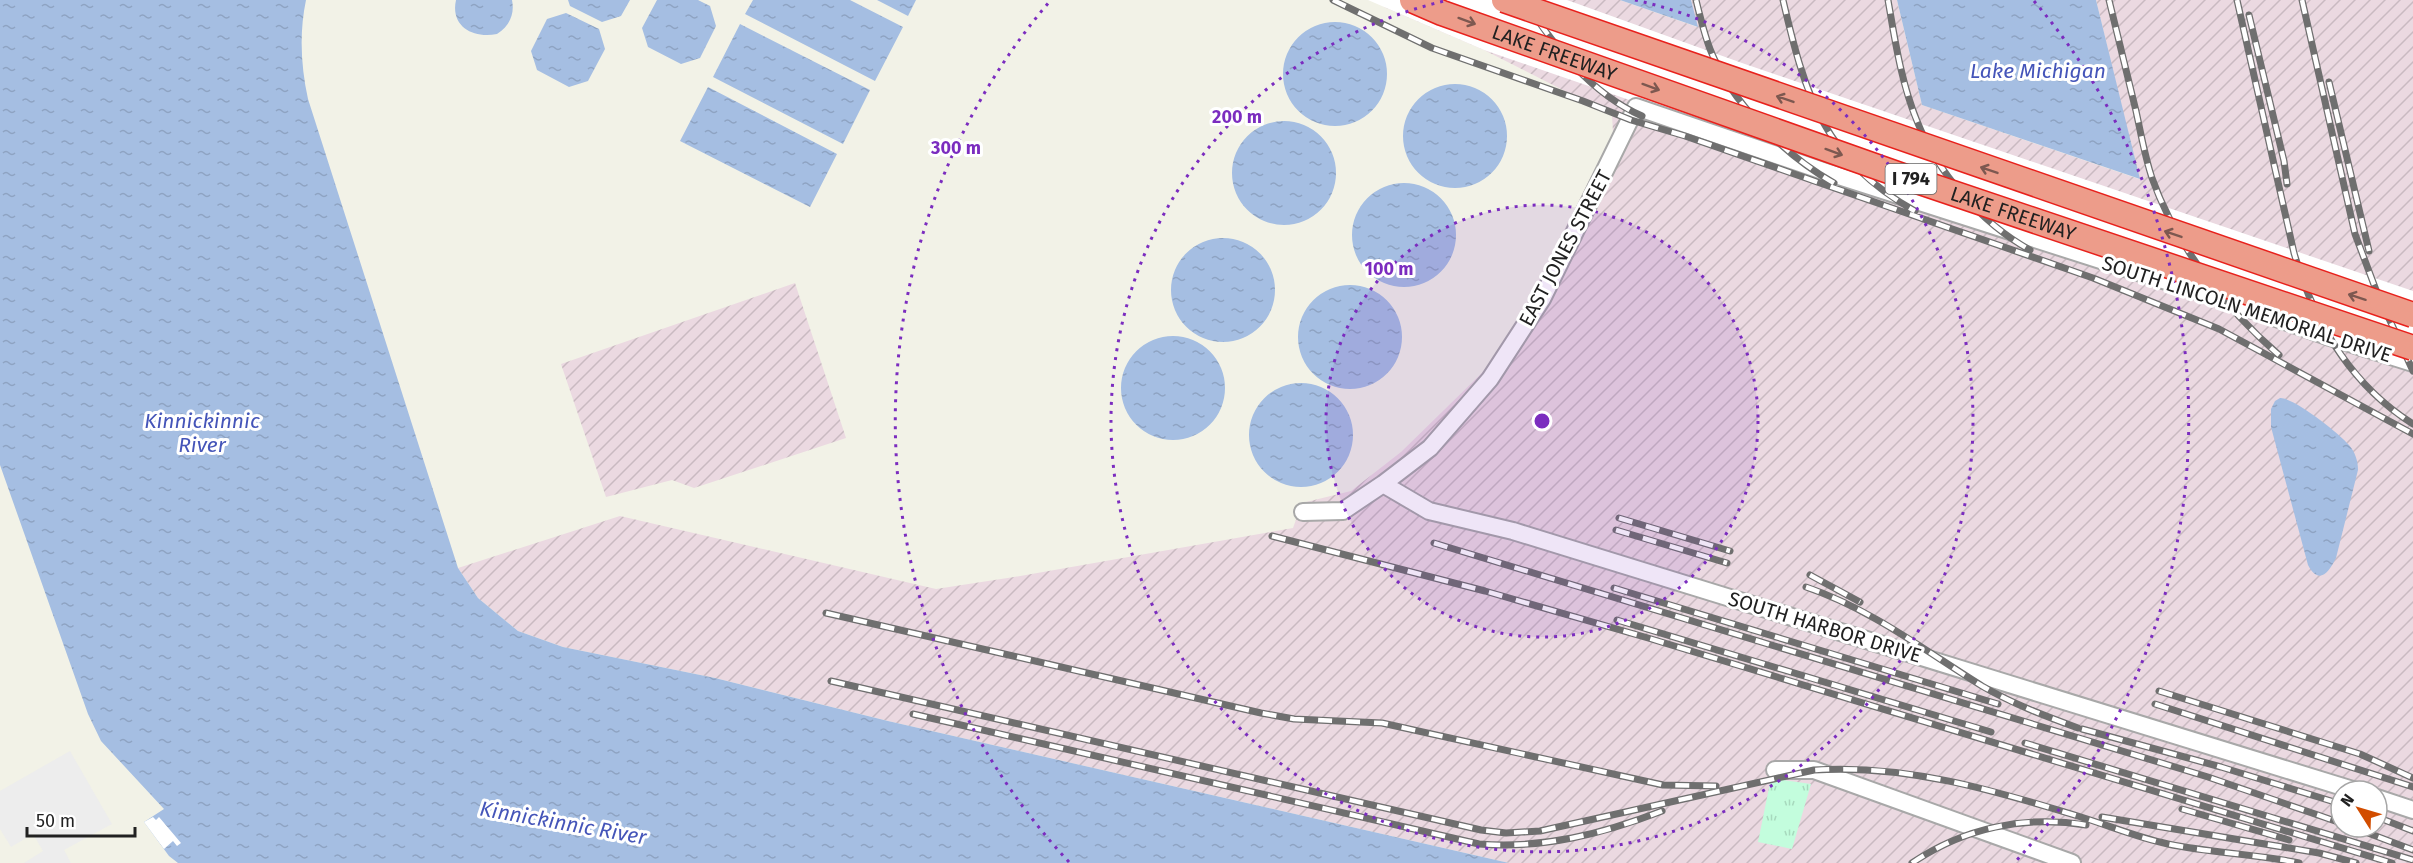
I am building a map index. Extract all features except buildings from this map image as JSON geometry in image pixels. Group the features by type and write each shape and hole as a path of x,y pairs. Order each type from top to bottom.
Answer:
{"highway":[{"name":"LAKE FREEWAY","path":"1412,0 1442,13 1914,180 2413,348"},
{"name":"LAKE FREEWAY","path":"1504,0 2413,315"}],"street":[{"name":"SOUTH LINCOLN MEMORIAL DRIVE","path":"1636,107 1826,172 2222,298 2330,337 2413,363"},
{"name":"EAST JONES STREET","path":"1383,484 1430,448 1490,379 1542,299 1636,107"},
{"path":"1303,512 1343,511 1383,484"},
{"name":"SOUTH HARBOR DRIVE","path":"1383,484 1429,511 1513,531 2329,783"},
{"path":"1775,771 1814,770 2072,863"},
{"path":"2389,802 2413,810"}],"shaded area":[{"path":"1382,0 1620,0 1697,27 1691,0 1897,0 1922,105 2139,179 2096,0 2413,0 2413,863 1509,863 888,721 715,678 563,647 518,631 478,598 458,568 620,516 936,589 1293,528 1302,503 1351,491 1401,452 1488,367 1514,330 1613,133 1612,115 1484,50 1384,7"},
{"path":"795,283 846,438 694,488 672,480 606,497 561,364"},
{"path":"70,751 112,824 64,850 71,863 24,863 43,851 33,834 11,847 0,829 0,791"}],"green space":[{"path":"1783,780 1811,784 1792,849 1758,842 1770,783"}],"water":[{"name":"Kinnickinnic River","path":"0,0 306,0 302,25 302,50 308,99 458,568 478,598 518,631 563,647 715,678 888,721 1509,863 178,863 169,856 144,822 164,809 101,741 88,714 0,465"},
{"path":"456,0 512,0 512,15 508,24 497,34 472,33 460,24 455,9"},
{"path":"568,0 630,0 621,16 602,22 570,6"},
{"path":"657,0 698,0 710,6 716,26 700,58 681,64 648,47 642,28"},
{"path":"753,0 850,0 903,27 875,81 745,14"},
{"path":"877,0 916,0 908,16"},
{"path":"1620,0 1691,0 1698,27"},
{"name":"Lake Michigan","path":"1897,0 2096,0 2140,179 1922,105"},
{"path":"566,13 599,29 605,49 588,81 569,87 537,70 531,51 547,19"},
{"path":"1335,22 1355,26 1372,37 1383,54 1387,74 1383,94 1372,111 1355,122 1335,126 1315,122 1298,111 1287,94 1283,74 1287,54 1298,37 1315,26"},
{"path":"740,24 870,90 843,144 713,77"},
{"path":"1455,84 1475,88 1492,99 1503,116 1507,136 1503,156 1492,173 1475,184 1455,188 1435,184 1418,173 1407,156 1403,136 1407,116 1418,99 1435,88"},
{"path":"708,87 837,154 810,207 680,141"},
{"path":"1284,121 1304,125 1321,136 1332,153 1336,173 1332,193 1321,210 1304,221 1284,225 1264,221 1247,210 1236,193 1232,173 1236,153 1247,136 1264,125"},
{"path":"1404,183 1424,187 1441,198 1452,215 1456,235 1452,255 1441,272 1424,283 1404,287 1384,283 1367,272 1356,255 1352,235 1356,215 1367,198 1384,187"},
{"path":"1223,238 1243,242 1260,253 1271,270 1275,290 1271,310 1260,327 1243,338 1223,342 1203,338 1186,327 1175,310 1171,290 1175,270 1186,253 1203,242"},
{"path":"1350,285 1370,289 1387,300 1398,317 1402,337 1398,357 1387,374 1370,385 1350,389 1330,385 1313,374 1302,357 1298,337 1302,317 1313,300 1330,289"},
{"path":"1173,336 1193,340 1210,351 1221,368 1225,388 1221,408 1210,425 1193,436 1173,440 1153,436 1136,425 1125,408 1121,388 1125,368 1136,351 1153,340"},
{"path":"1301,383 1321,387 1338,398 1349,415 1353,435 1349,455 1338,472 1321,483 1301,487 1281,483 1264,472 1253,455 1249,435 1253,415 1264,398 1281,387"},
{"path":"2280,398 2305,409 2344,439 2357,460 2358,470 2336,558 2327,572 2320,576 2316,575 2308,565 2271,427 2271,409 2275,401"}],"pier":[{"path":"1368,0 1567,0 1742,63 2413,291 2413,369 1484,50"},
{"path":"153,817 156,820 159,817 181,843 177,846 173,841 164,849 144,822"}],"railway":[{"path":"1333,0 1432,48 1631,120 1685,136 2093,278 2219,329 2413,434"},
{"path":"1524,0 1575,67 1606,95 1642,116"},
{"path":"1696,0 1710,49 1731,89 1779,143 1834,183"},
{"path":"1783,0 1800,66 1823,122 1839,147 1859,170 1884,191 1915,211"},
{"path":"1888,0 1907,91 1917,121 1936,159 1978,211 1994,226 2030,250"},
{"path":"2109,0 2147,162 2162,203 2189,252 2205,275 2240,318 2279,355"},
{"path":"2237,0 2294,253 2302,279 2324,327 2353,371 2371,391 2413,424"},
{"path":"2302,0 2355,234 2376,290 2413,371"},
{"path":"2249,15 2284,161 2287,184"},
{"path":"2329,82 2369,251"},
{"path":"1619,518 1730,551"},
{"path":"1616,530 1727,563"},
{"path":"1272,536 1485,591 1648,638 2392,863"},
{"path":"1434,543 2208,777 2329,819"},
{"path":"1810,575 1860,602"},
{"path":"1806,587 1875,618 1982,686 2029,709 2078,728"},
{"path":"1614,588 1998,704"},
{"path":"826,613 1261,713 1294,719 1382,723 1663,785 1716,786"},
{"path":"1617,620 1991,732"},
{"path":"831,681 1481,830 1506,833 1540,831 1814,770 1848,769 1916,775 1949,781 2015,797 2157,841 2299,863"},
{"path":"2159,691 2360,754 2413,778"},
{"path":"2155,704 2413,787"},
{"path":"913,714 1479,844 1526,844 1572,838 1617,827 1662,811"},
{"path":"2082,729 2221,767 2329,800"},
{"path":"2025,743 2413,860"},
{"path":"2182,809 2289,840"},
{"path":"2102,817 2319,853 2356,863"},
{"path":"1912,863 1952,841 1995,827 2040,822 2086,825"},
{"path":"2389,822 2413,831"},
{"path":"2384,839 2413,850"}]}
